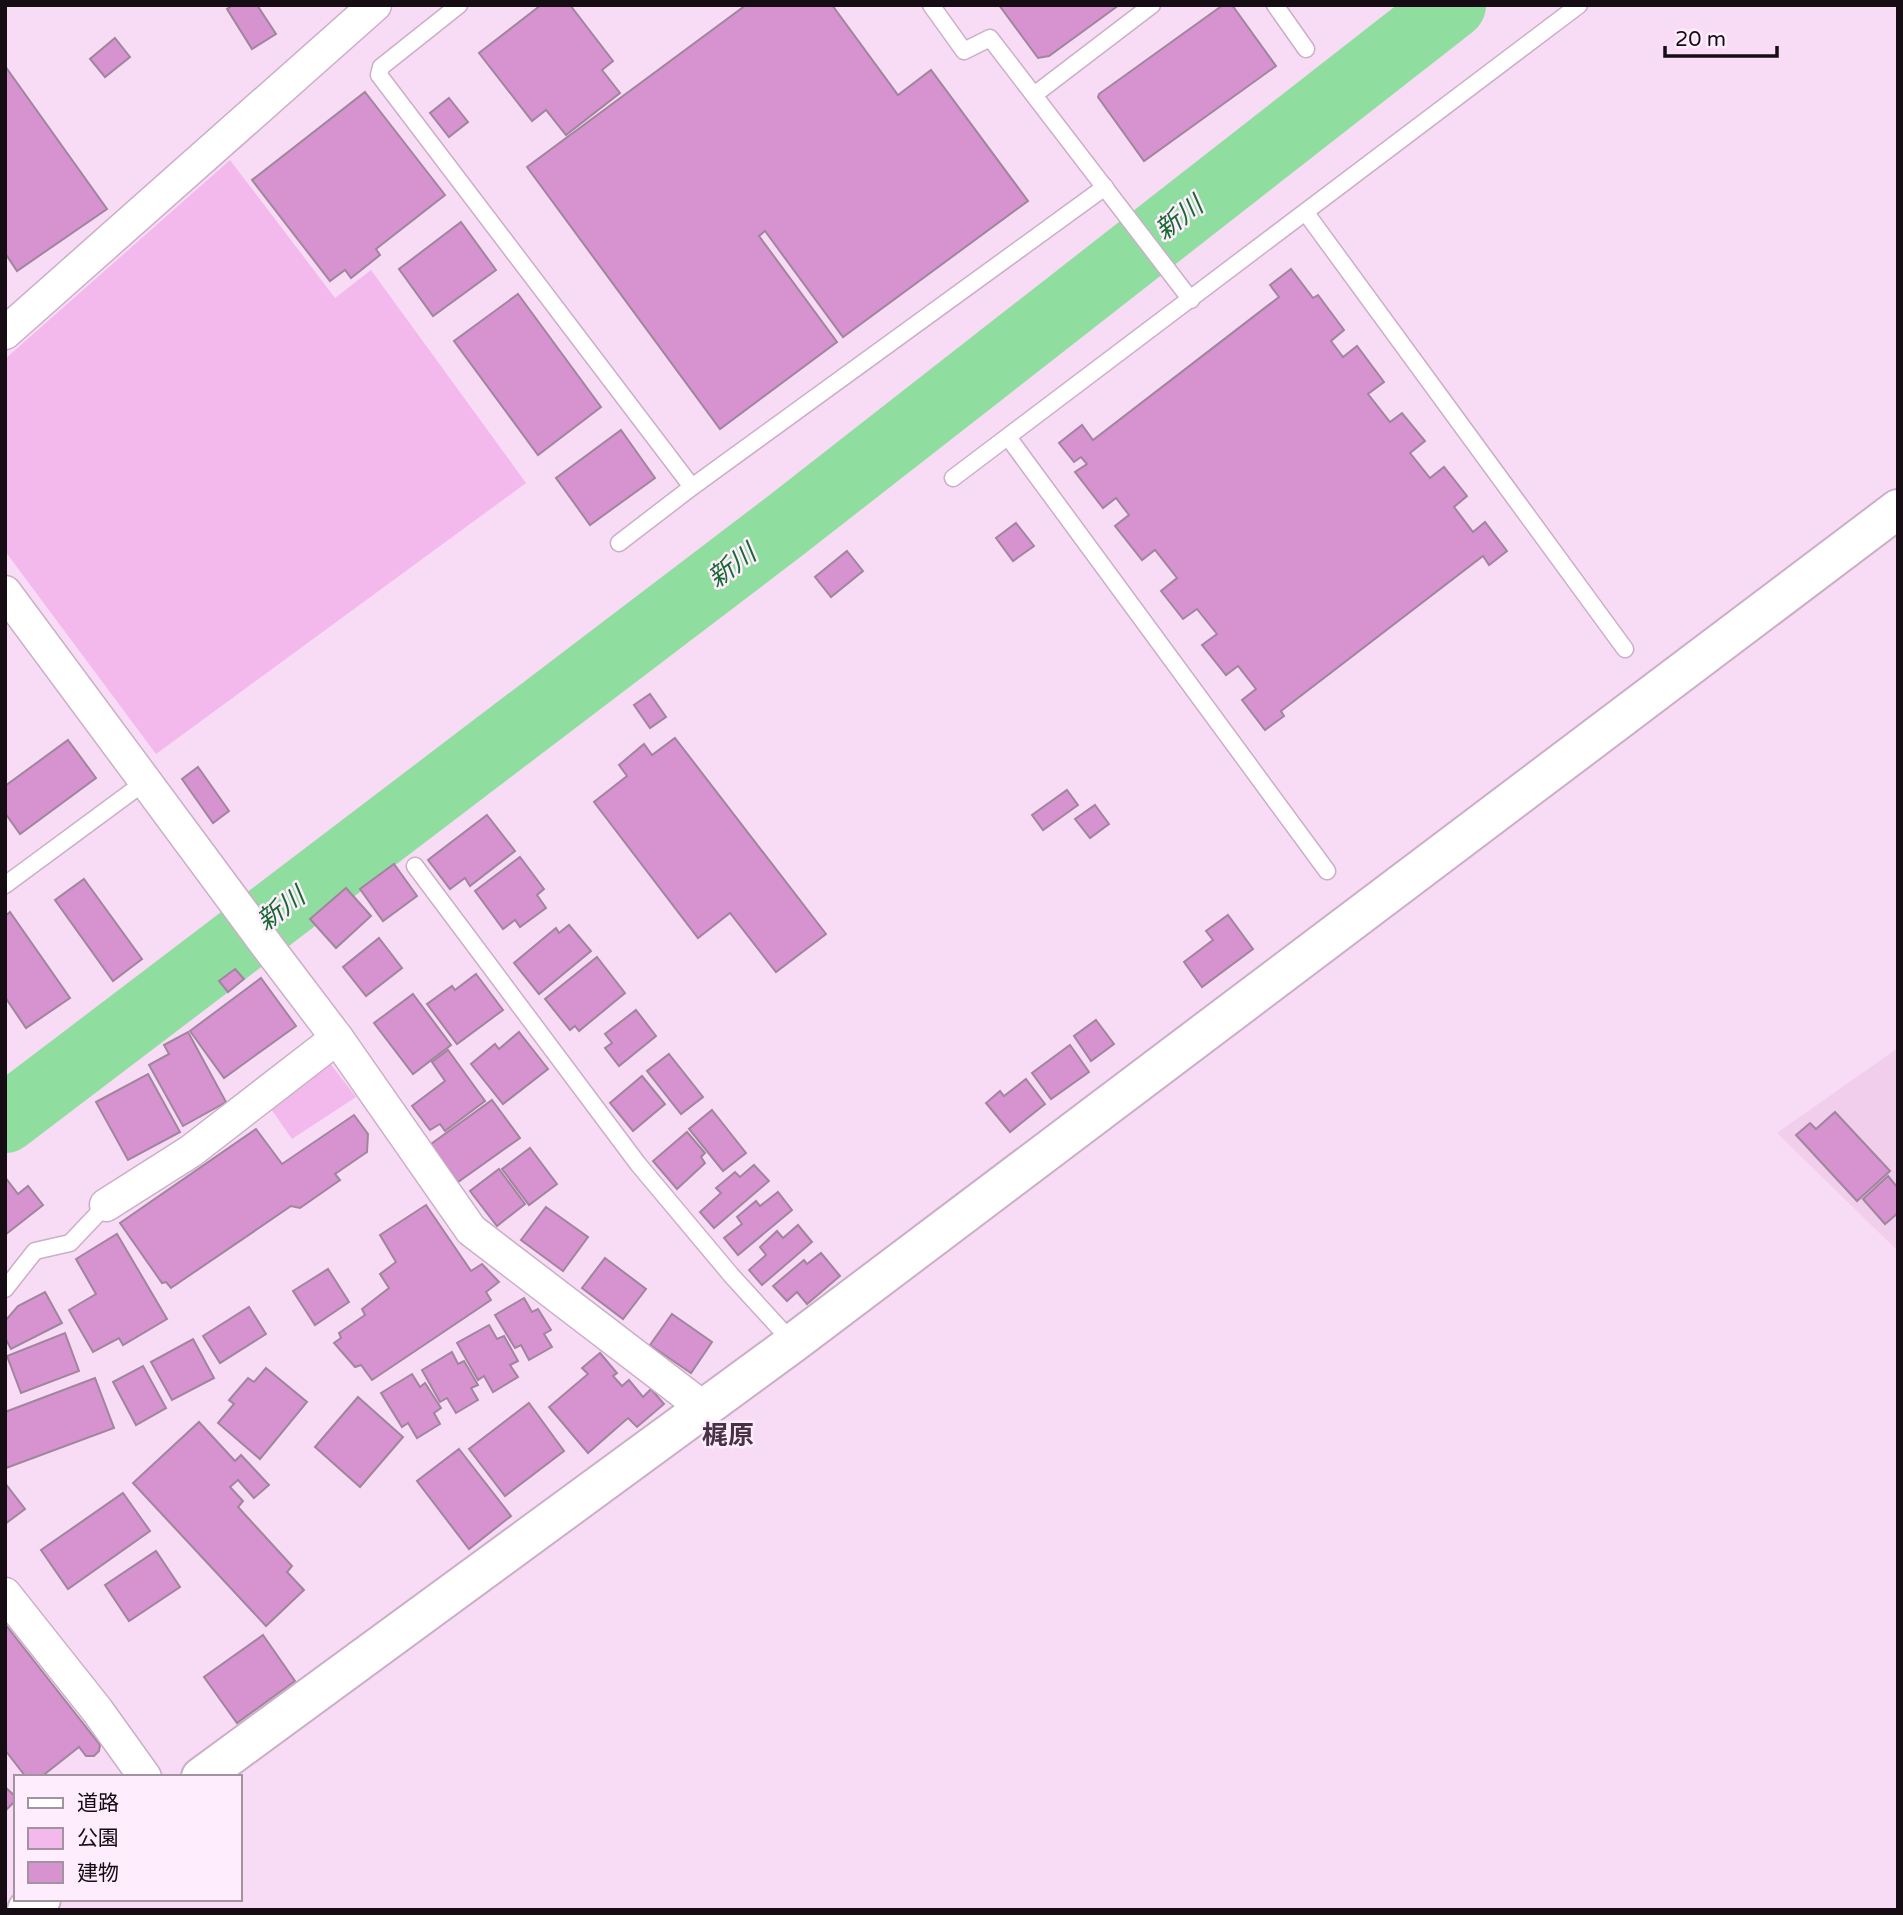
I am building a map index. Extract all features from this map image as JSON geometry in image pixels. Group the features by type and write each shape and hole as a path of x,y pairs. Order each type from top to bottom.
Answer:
{"street":[{"path":"5,333 374,5"},
{"path":"204,1775 705,1409 1898,509"},
{"path":"5,592 337,1038 471,1230 705,1409"},
{"path":"106,1205 191,1151 337,1038"},
{"path":"5,1594 97,1710 144,1775"}],"lane":[{"path":"459,5 381,67 379,75 692,487"},
{"path":"1034,95 1152,5"},
{"path":"1275,5 1306,49"},
{"path":"953,478 1579,5"},
{"path":"934,6 964,51 990,38 1191,300"},
{"path":"619,543 1105,187"},
{"path":"1306,212 1625,649"},
{"path":"1008,437 1327,871"},
{"path":"5,886 146,781"},
{"path":"415,866 638,1164 731,1275 793,1343"},
{"path":"5,1289 35,1251 70,1243 106,1205"}],"shaded area":[{"path":"1898,1048 1898,1251 1777,1133"}],"green space":[{"path":"230,160 335,298 371,270 526,483 156,754 5,551 5,359"},
{"path":"329,1062 356,1097 292,1139 269,1106"}],"building":[{"path":"233,5 257,5 276,34 252,49 227,9"},
{"path":"541,5 570,5 613,61 602,70 620,93 566,135 546,110 532,121 479,53"},
{"path":"746,5 832,5 898,95 931,70 1028,201 843,337 765,231 759,236 837,342 720,429 527,167"},
{"path":"999,5 1119,5 1049,56 1038,58"},
{"path":"1223,5 1232,5 1276,66 1144,161 1098,97 1099,94"},
{"path":"115,38 130,57 105,77 90,59"},
{"path":"5,66 107,209 17,271 5,253"},
{"path":"365,92 445,195 376,249 380,255 351,278 345,270 330,281 252,180"},
{"path":"449,98 468,122 449,137 430,113"},
{"path":"461,222 496,270 433,316 399,269"},
{"path":"1291,269 1313,298 1318,295 1344,330 1331,341 1343,357 1357,346 1384,382 1368,394 1390,422 1402,413 1425,441 1410,453 1430,478 1444,467 1467,496 1454,507 1473,532 1485,522 1507,551 1489,565 1483,556 1281,711 1284,716 1265,730 1242,700 1256,689 1238,666 1226,675 1202,645 1217,634 1197,609 1183,619 1161,591 1177,578 1155,550 1142,560 1115,526 1129,515 1116,498 1103,508 1075,472 1087,464 1081,457 1074,462 1059,443 1082,425 1093,440 1279,297 1270,285"},
{"path":"518,294 601,407 538,455 454,341"},
{"path":"621,430 655,478 590,525 556,478"},
{"path":"1016,523 1034,546 1013,561 996,538"},
{"path":"847,551 863,571 831,597 815,577"},
{"path":"650,694 666,717 650,728 634,705"},
{"path":"675,738 826,934 776,972 730,913 698,938 594,802 627,776 619,765 644,744 652,755"},
{"path":"68,740 96,778 20,834 5,813 5,786"},
{"path":"198,767 229,811 213,823 182,779"},
{"path":"1067,790 1078,805 1043,830 1032,815"},
{"path":"1095,805 1109,824 1090,838 1075,819"},
{"path":"487,815 515,851 470,886 465,878 450,889 428,860"},
{"path":"520,857 544,889 537,895 546,908 520,927 515,920 503,929 475,891"},
{"path":"394,864 417,896 383,921 360,889"},
{"path":"84,879 142,959 113,981 55,900"},
{"path":"346,888 371,916 336,948 310,919"},
{"path":"10,912 70,998 26,1028 5,997 5,916"},
{"path":"1228,915 1253,949 1202,987 1184,962 1213,940 1206,931"},
{"path":"569,925 591,951 539,994 514,963 556,928 559,933"},
{"path":"379,938 402,968 366,996 343,967"},
{"path":"597,957 625,993 579,1031 575,1026 570,1030 545,999"},
{"path":"235,969 244,979 228,992 219,981"},
{"path":"476,974 503,1010 457,1044 427,1004 452,986 455,990"},
{"path":"261,978 296,1026 224,1078 190,1031"},
{"path":"413,994 451,1045 413,1074 374,1023"},
{"path":"636,1010 656,1036 619,1066 605,1048 612,1043 605,1034"},
{"path":"1096,1020 1114,1044 1091,1061 1074,1036"},
{"path":"188,1032 226,1102 183,1126 149,1065 169,1054 164,1045"},
{"path":"519,1032 548,1069 503,1104 471,1064 495,1044 499,1049"},
{"path":"1070,1045 1089,1072 1051,1099 1032,1073"},
{"path":"448,1050 485,1101 445,1131 440,1124 430,1130 412,1106 445,1081 432,1062"},
{"path":"669,1054 703,1097 681,1114 647,1071"},
{"path":"148,1074 180,1132 128,1160 96,1102"},
{"path":"642,1076 665,1104 633,1131 610,1103"},
{"path":"1026,1079 1045,1104 1010,1132 986,1103 1000,1091 1004,1096"},
{"path":"492,1100 520,1138 458,1182 431,1144"},
{"path":"712,1110 746,1153 723,1171 689,1129"},
{"path":"1835,1112 1890,1171 1857,1201 1796,1135 1810,1123 1816,1129"},
{"path":"354,1115 368,1134 367,1152 335,1174 340,1180 300,1208 291,1206 171,1288 166,1282 162,1283 120,1223 256,1129 282,1164"},
{"path":"687,1132 705,1153 701,1157 705,1163 677,1189 653,1161"},
{"path":"530,1148 557,1184 529,1205 502,1169"},
{"path":"754,1165 769,1181 714,1228 700,1212 721,1193 716,1188 735,1172 740,1177"},
{"path":"499,1169 525,1204 497,1226 470,1191"},
{"path":"1888,1176 1898,1188 1898,1213 1885,1224 1863,1199"},
{"path":"5,1177 18,1194 28,1186 43,1205 5,1235"},
{"path":"778,1192 792,1210 738,1255 724,1238 742,1224 737,1217 756,1201 760,1206"},
{"path":"426,1205 471,1271 482,1264 499,1282 486,1292 491,1300 372,1380 361,1365 355,1367 334,1343 341,1338 339,1333 365,1315 362,1309 389,1288 380,1274 396,1262 380,1235"},
{"path":"546,1207 588,1237 563,1271 521,1240"},
{"path":"798,1225 812,1242 762,1285 749,1270 766,1255 760,1247 777,1231 783,1238"},
{"path":"117,1234 167,1319 123,1345 119,1338 93,1352 69,1310 96,1294 76,1259"},
{"path":"821,1253 840,1276 807,1304 797,1292 787,1301 773,1286 804,1260 807,1264"},
{"path":"605,1258 646,1289 623,1319 582,1288"},
{"path":"328,1269 349,1302 315,1325 293,1291"},
{"path":"45,1292 62,1323 11,1349 5,1338 5,1321 18,1306"},
{"path":"524,1298 532,1312 538,1309 551,1330 544,1334 552,1347 529,1360 521,1345 515,1348 495,1315"},
{"path":"249,1307 266,1334 220,1363 203,1336"},
{"path":"672,1314 712,1342 691,1373 650,1345"},
{"path":"489,1325 497,1339 504,1336 518,1361 510,1365 518,1377 493,1392 484,1376 478,1380 457,1343"},
{"path":"65,1333 79,1371 21,1393 7,1356"},
{"path":"193,1339 214,1378 172,1400 151,1362"},
{"path":"452,1352 458,1364 464,1361 478,1385 471,1388 478,1400 456,1413 447,1398 440,1402 422,1370"},
{"path":"600,1353 617,1373 613,1376 622,1386 629,1380 643,1397 651,1389 664,1404 637,1427 628,1418 588,1453 549,1407 588,1374 582,1368"},
{"path":"143,1366 166,1408 136,1425 113,1382"},
{"path":"266,1368 307,1402 260,1459 218,1423 234,1404 229,1400 248,1378 254,1382"},
{"path":"412,1374 420,1387 425,1383 441,1408 434,1413 440,1424 417,1438 408,1423 402,1427 381,1393"},
{"path":"95,1378 114,1428 6,1468 5,1412"},
{"path":"358,1397 403,1437 360,1487 315,1447"},
{"path":"529,1403 564,1451 505,1496 469,1449"},
{"path":"199,1422 235,1461 241,1455 269,1485 254,1498 238,1480 230,1487 243,1501 238,1507 292,1566 287,1572 304,1590 266,1626 133,1483"},
{"path":"459,1449 511,1516 469,1549 417,1481"},
{"path":"5,1483 25,1509 5,1524"},
{"path":"123,1493 150,1531 68,1589 41,1550"},
{"path":"156,1551 180,1587 129,1621 105,1585"},
{"path":"5,1624 100,1745 94,1756 86,1756 79,1747 44,1775 24,1775 5,1750"},
{"path":"263,1635 295,1681 237,1723 204,1677"},
{"path":"5,1787 14,1795 14,1802 5,1811"}],"waterway":[{"name":"新川","path":"5,1119 785,526 1452,5"}],"district":[{"name":"梶原","path":"728,1435"}]}
